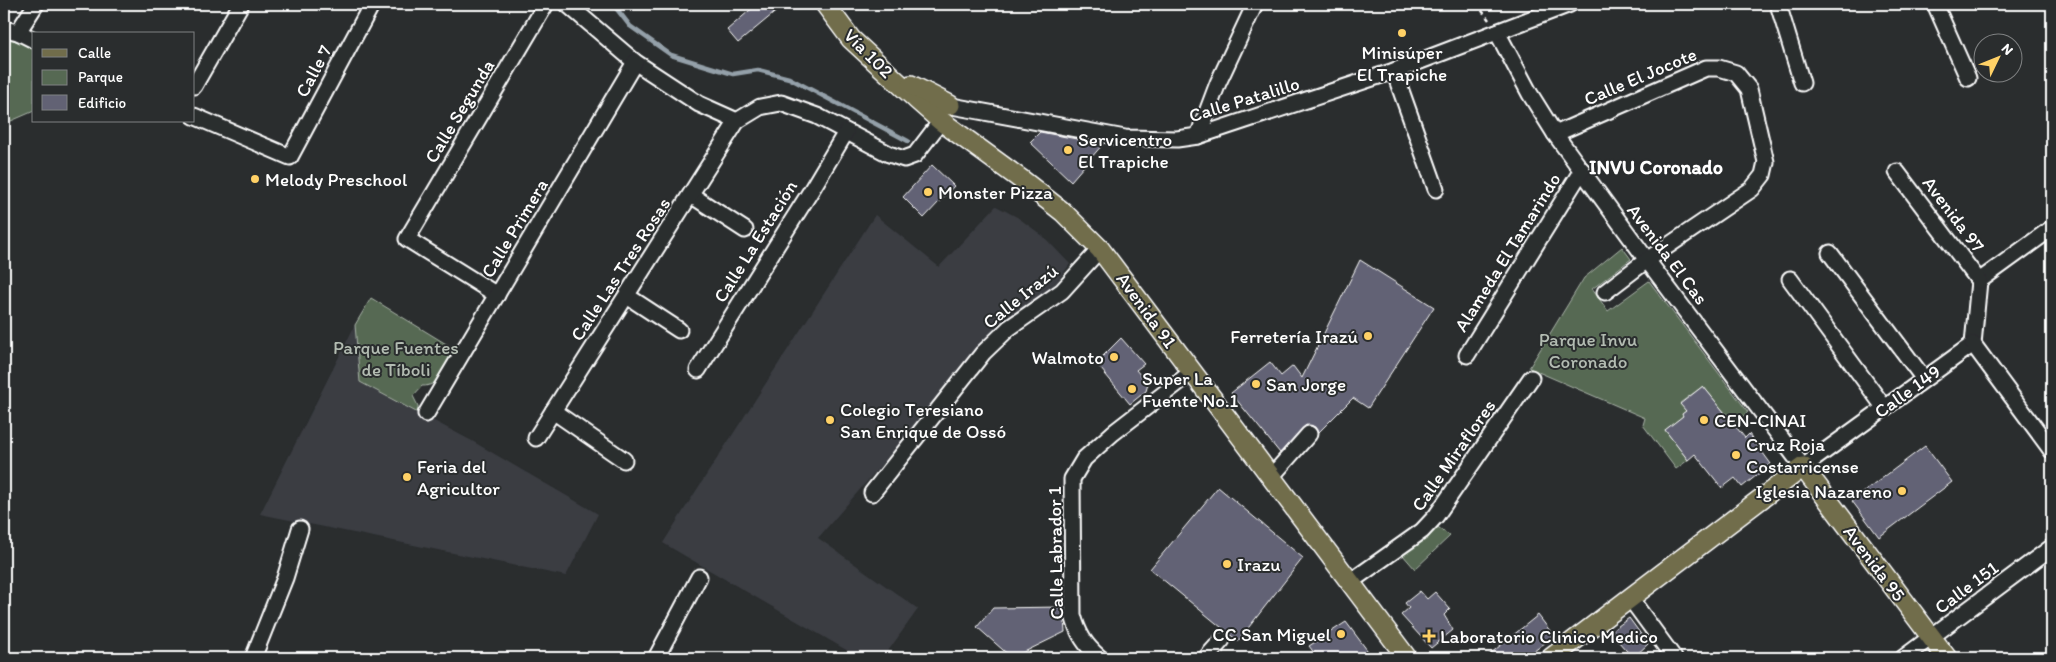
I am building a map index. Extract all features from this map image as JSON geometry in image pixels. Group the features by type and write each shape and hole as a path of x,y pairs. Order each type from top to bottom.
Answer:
{"main road":[{"name":"Vía 102","path":"824,4 851,39 916,99"},
{"path":"879,64 914,87 946,113"},
{"name":"Avenida 91","path":"916,99 946,113 1100,249 1408,658"},
{"name":"Calle 149","path":"1551,658 1803,467"},
{"name":"Avenida 95","path":"1803,467 1947,658"}],"street":[{"path":"32,39 11,31 36,4"},
{"path":"195,84 241,4"},
{"name":"Calle 7","path":"195,116 290,157 372,4"},
{"name":"Calle Segunda","path":"497,295 407,239 546,4"},
{"path":"567,4 635,62 699,104 737,121 760,107 780,103 817,116 889,154 904,159 915,155 946,113"},
{"path":"1198,136 1218,83 1255,4"},
{"name":"Calle Patalillo","path":"946,113 1125,138 1177,139 1198,136 1394,71 1570,4"},
{"path":"1778,4 1802,83"},
{"path":"1935,4 1968,78"},
{"name":"Avenida El Cas","path":"1497,32 1530,94 1555,134 1803,467"},
{"name":"Calle Primera","path":"426,414 635,62"},
{"name":"Calle El Jocote","path":"1555,134 1706,68 1719,68 1736,73 1750,89 1766,162 1763,175 1752,189 1647,260 1605,292"},
{"path":"1394,71 1436,189"},
{"name":"Calle Las Tres Rosas","path":"536,438 737,121"},
{"name":"Calle La Estación","path":"698,370 846,132"},
{"name":"Alameda El Tamarindo","path":"1468,355 1582,170"},
{"name":"Avenida 97","path":"1897,172 1979,281"},
{"path":"691,195 745,230"},
{"path":"2052,228 1979,281 1973,344 2052,451"},
{"name":"Calle Irazú","path":"872,493 983,353 1009,328 1062,291 1100,249"},
{"path":"1830,253 1924,379"},
{"path":"1790,279 1884,407"},
{"path":"627,296 679,330"},
{"name":"Calle 149","path":"1803,467 1973,344"},
{"name":"Calle Labrador 1","path":"1100,658 1087,646 1077,631 1073,615 1072,478 1084,459 1113,433 1192,372"},
{"name":"Calle Miraflores","path":"1350,582 1422,531 1436,516 1531,378"},
{"path":"553,411 624,460"},
{"path":"1271,477 1309,434"},
{"path":"253,658 285,578 300,529"},
{"name":"Calle 151","path":"1903,658 2052,547"},
{"path":"656,658 699,576"},
{"path":"1630,598 1674,658"},
{"path":"1206,658 1222,640"}],"path":[{"path":"1478,4 1497,32"}],"shaded area":[{"name":"Colegio Teresiano San Enrique de Ossó","path":"996,206 1017,217 1043,236 1070,264 1057,282 1040,298 998,325 908,434 818,538 918,609 883,658 860,658 663,543 875,215 939,267"},
{"name":"Feria del Agricultor","path":"355,325 360,382 472,441 598,514 566,576 260,514"}],"green space":[{"path":"4,35 32,49 32,112 4,124"},
{"name":"Parque Invu Coronado","path":"1622,247 1631,259 1592,289 1608,311 1649,281 1748,412 1734,424 1703,386 1680,403 1686,411 1682,414 1683,416 1665,430 1688,460 1676,469 1643,425 1645,418 1529,368 1584,278"},
{"name":"Parque Fuentes de Tíboli","path":"371,298 456,350 439,379 434,383 422,386 413,396 418,406 418,413 360,382 355,325"},
{"path":"1435,525 1450,536 1415,569 1402,554"}],"building":[{"path":"757,4 785,4 738,43 727,30"},
{"name":"Servicentro El Trapiche","path":"1040,132 1103,144 1071,181 1030,142"},
{"name":"Monster Pizza","path":"932,165 954,186 924,218 903,197"},
{"name":"Ferretería Irazú","path":"1360,260 1434,307 1368,408 1353,398 1318,433 1315,427 1306,425 1280,453 1231,393 1270,362 1281,376 1293,366 1302,378"},
{"path":"1121,338 1144,364 1136,370 1148,384 1146,391 1130,404 1096,363"},
{"path":"1703,386 1745,438 1749,434 1771,464 1742,487 1735,478 1722,488 1695,454 1688,460 1665,430 1683,416 1682,414 1686,411 1680,404"},
{"name":"Iglesia Nazareno","path":"1925,446 1952,482 1879,537 1852,501"},
{"name":"Irazu","path":"1218,487 1303,558 1238,641 1150,569"},
{"path":"1420,591 1427,599 1435,592 1450,609 1444,615 1453,630 1431,648 1401,615 1409,608 1405,603"},
{"path":"1063,607 1065,632 1012,658 977,627 993,608"},
{"path":"1538,615 1554,636 1525,658 1485,658"},
{"path":"1629,618 1648,644 1633,658 1610,632"},
{"name":"CC San Miguel","path":"1346,622 1373,658 1318,658 1309,646"}],"waterway":[{"path":"613,4 630,26 671,55 733,74 758,70 789,78 908,141"}],"place":[{"name":"Minisúper El Trapiche","path":"1402,33"},
{"name":"Servicentro El Trapiche","path":"1068,150"},
{"name":"Melody Preschool","path":"255,179"},
{"name":"Monster Pizza","path":"928,192"},
{"name":"Ferretería Irazú","path":"1368,336"},
{"name":"Walmoto","path":"1114,357"},
{"name":"San Jorge","path":"1256,384"},
{"name":"Super La Fuente No.1","path":"1132,389"},
{"name":"Colegio Teresiano San Enrique de Ossó","path":"830,420"},
{"name":"CEN-CINAI","path":"1704,420"},
{"name":"Cruz Roja Costarricense","path":"1736,455"},
{"name":"Feria del Agricultor","path":"407,477"},
{"name":"Iglesia Nazareno","path":"1902,491"},
{"name":"Irazu","path":"1227,564"},
{"name":"CC San Miguel","path":"1341,634"},
{"name":"Laboratorio Clinico Medico","path":"1429,636"}],"district":[{"name":"INVU Coronado","path":"1656,167"}]}
